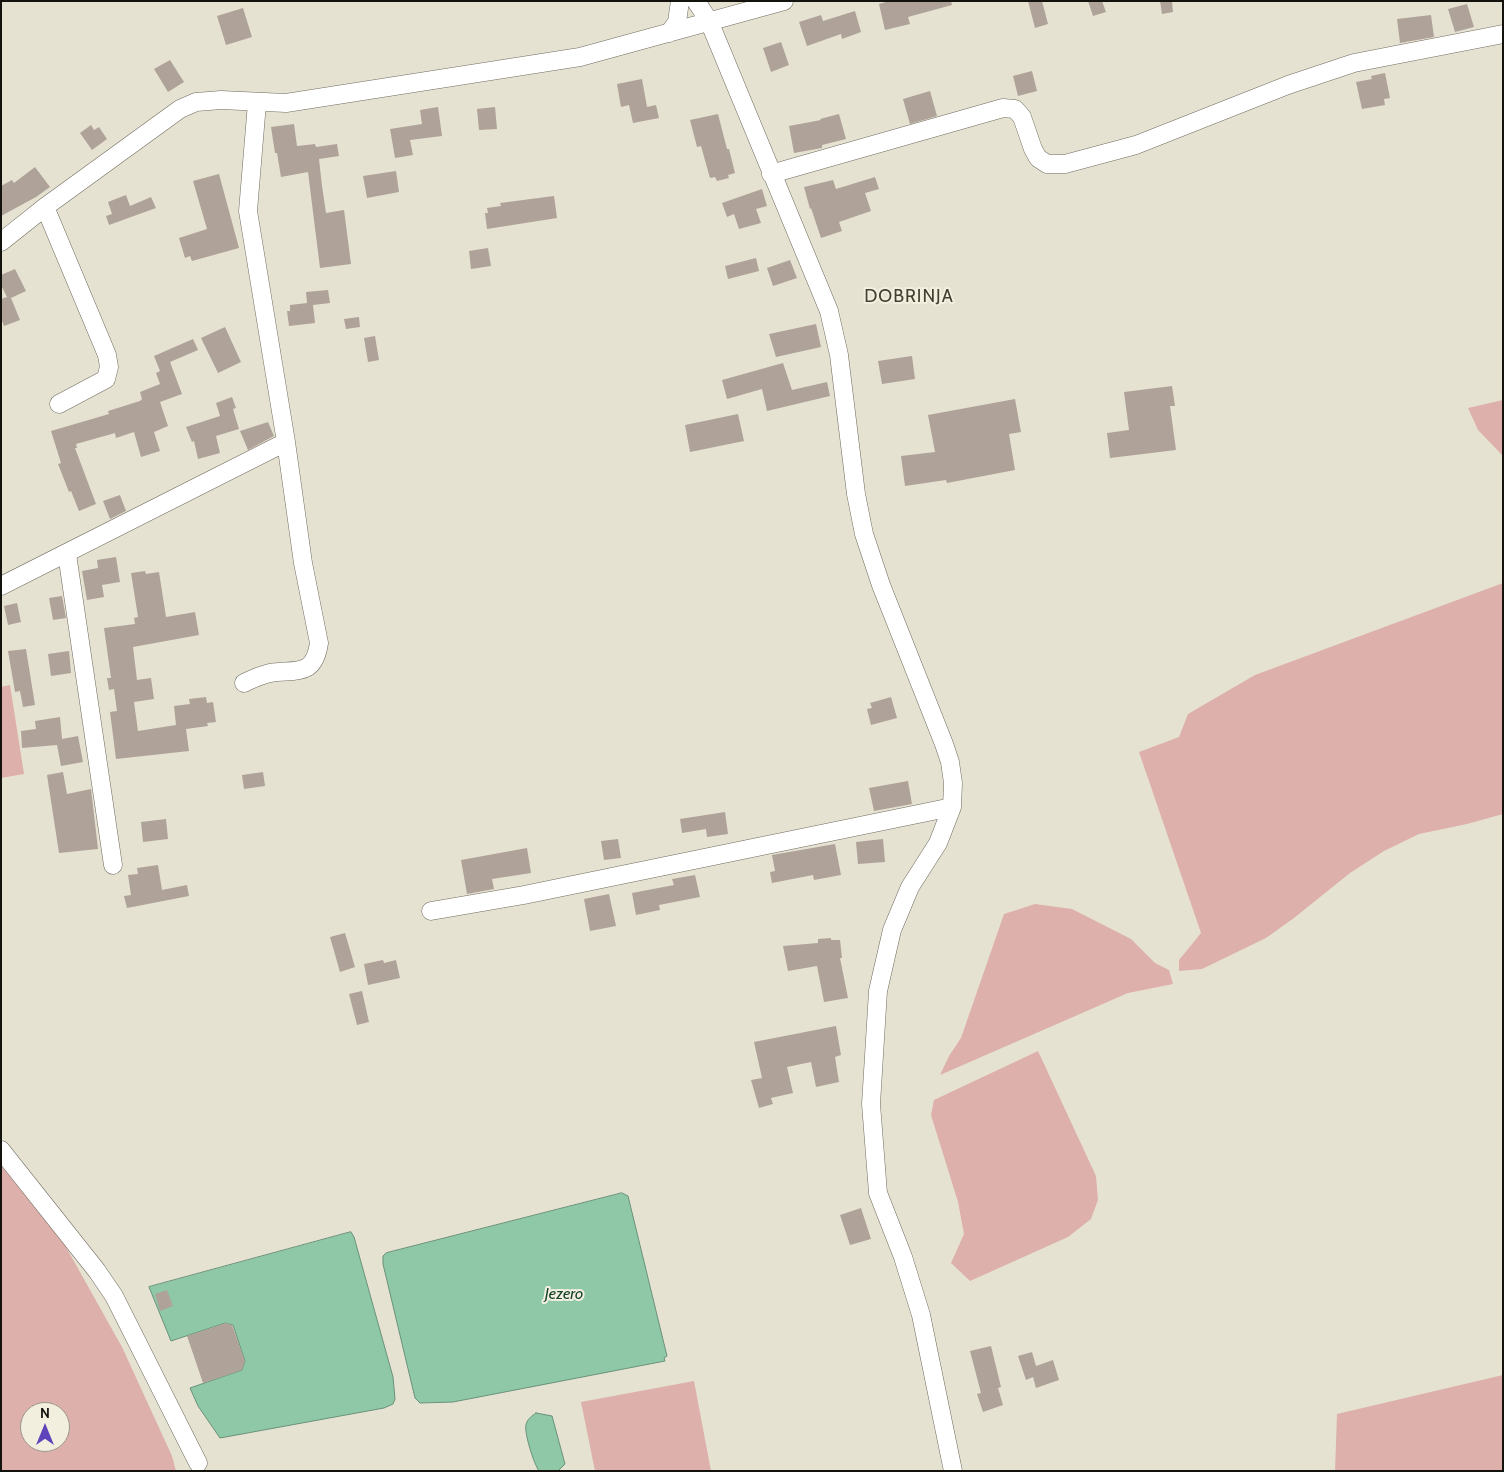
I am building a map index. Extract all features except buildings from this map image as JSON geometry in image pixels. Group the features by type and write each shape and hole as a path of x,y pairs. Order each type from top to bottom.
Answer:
{"street":[{"path":"669,33 677,22 680,1"},
{"path":"696,1 709,21 829,311 840,355 856,494 864,534 881,585 950,762 952,806 938,843 910,887 892,930 878,991 871,1104 878,1193 903,1257 921,1315 953,1471"},
{"path":"1,242 45,207 180,110 196,102 221,100 286,103 580,57 784,1"},
{"path":"771,174 1003,108 1014,109 1022,117 1038,158 1047,164 1065,164 1136,144 1288,85 1354,63 1503,34"},
{"path":"244,683 269,673 296,672 308,668 314,663 318,655 319,643 304,563 248,211 257,102"},
{"path":"45,207 107,354 109,367 106,379 59,404"},
{"path":"1,586 286,442"},
{"path":"66,554 113,866"},
{"path":"431,911 524,895 952,806"},
{"path":"1,1150 97,1271 114,1296 198,1463"}],"shaded area":[{"path":"1503,400 1503,456 1478,430 1468,408"},
{"path":"1503,583 1503,814 1419,834 1384,851 1350,873 1266,938 1202,969 1179,971 1179,960 1201,933 1139,752 1179,737 1188,714 1255,675"},
{"path":"10,685 24,774 1,778 1,687"},
{"path":"1035,904 1072,909 1131,939 1155,963 1169,970 1173,984 1128,993 940,1075 949,1056 961,1038 1004,914"},
{"path":"1038,1051 1096,1176 1098,1200 1091,1219 1068,1237 970,1281 951,1263 964,1234 958,1202 931,1115 934,1100"},
{"path":"1,1162 62,1240 122,1347 172,1456 176,1471 1,1471"},
{"path":"1503,1375 1503,1471 1335,1471 1337,1414"},
{"path":"694,1381 711,1471 595,1471 581,1402"}],"water":[{"name":"Jezero","path":"622,1193 628,1196 667,1356 664,1358 665,1361 453,1402 420,1403 415,1398 383,1264 383,1256 386,1253"},
{"path":"351,1232 393,1377 395,1399 393,1404 384,1408 220,1438 198,1406 190,1388 242,1370 245,1361 233,1325 225,1323 171,1341 149,1287"},
{"path":"536,1413 552,1416 565,1464 558,1471 539,1471 535,1462 528,1441 526,1425 527,1421"}],"district":[{"name":"DOBRINJA","path":"909,297"}]}
